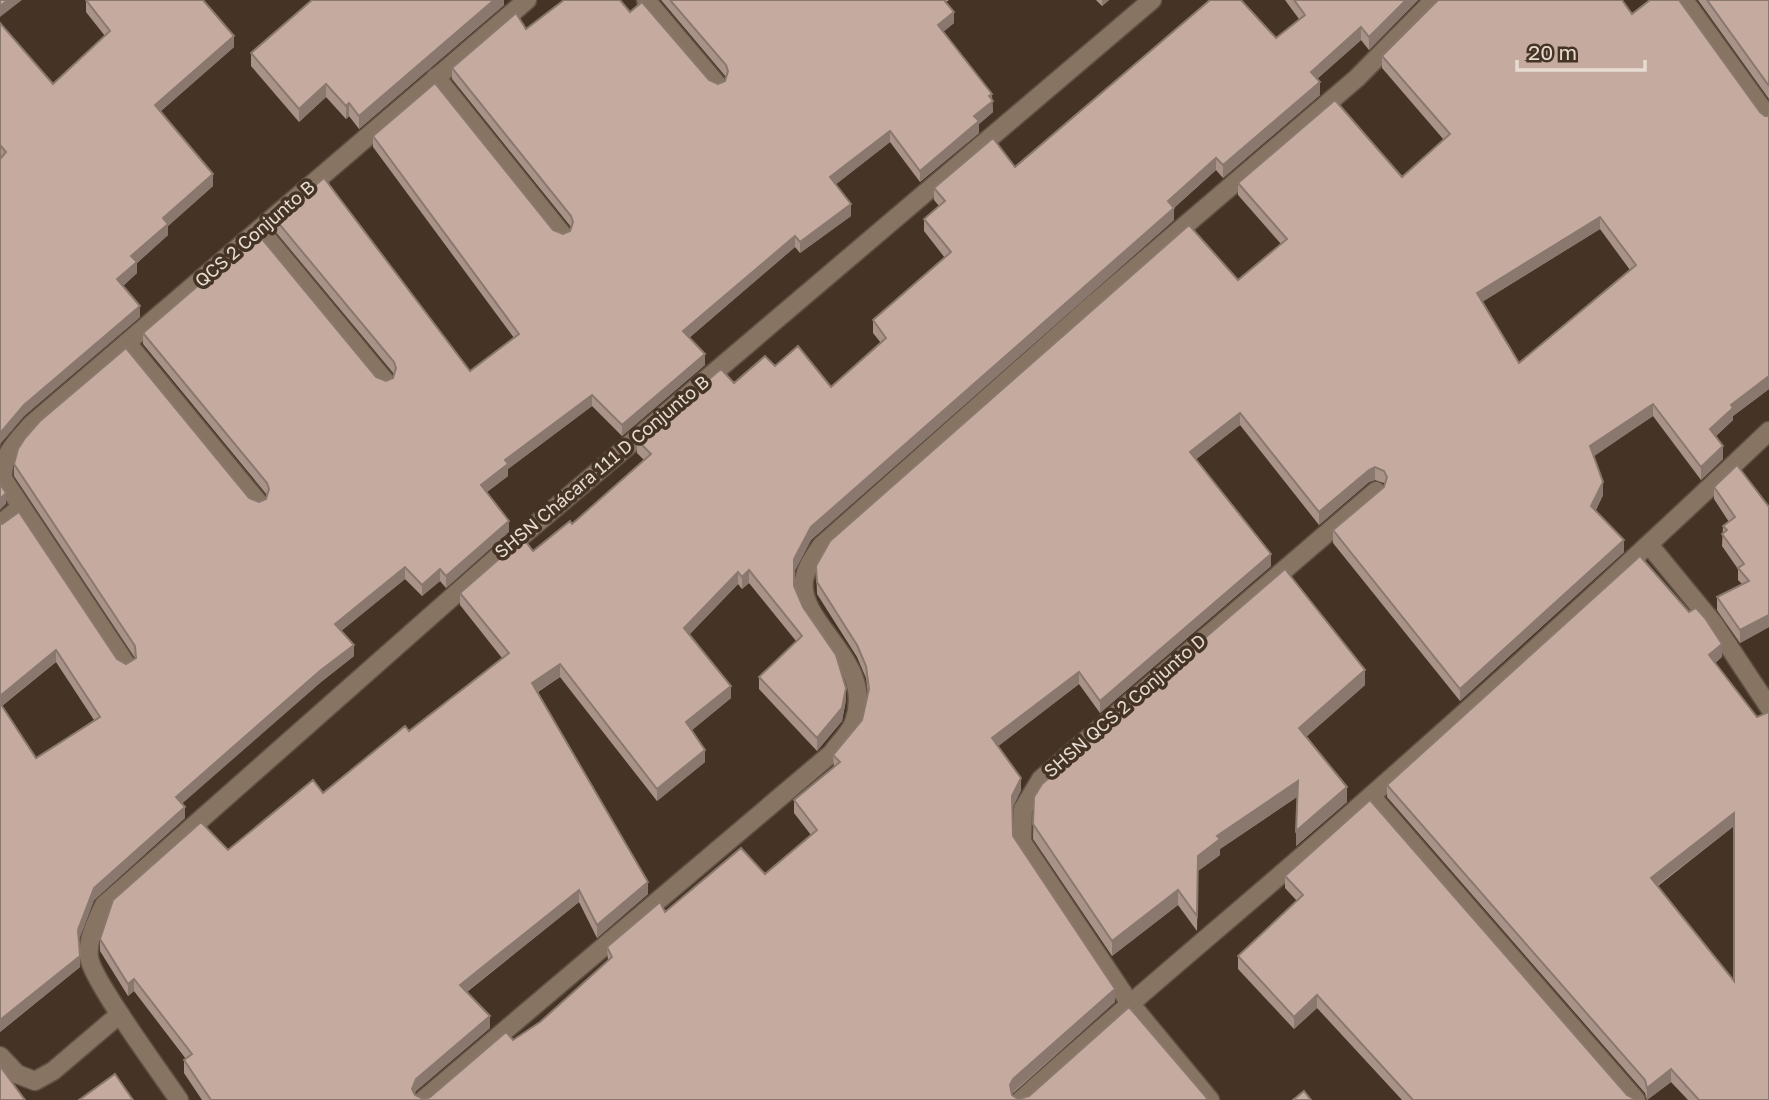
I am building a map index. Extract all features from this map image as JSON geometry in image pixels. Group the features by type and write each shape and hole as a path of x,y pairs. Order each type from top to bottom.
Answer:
{"street":[{"name":"QCS 2 Conjunto B","path":"21,507 3,479 2,465 8,450 32,424 527,0"},
{"path":"646,0 717,84"},
{"name":"SHSN Chácara 111 D Conjunto B","path":"120,1014 89,960 89,940 104,905 512,544 1152,0"},
{"path":"423,1100 832,753 853,724 859,693 844,656 805,596 806,572 821,546 1091,306 1357,78 1434,0"},
{"path":"1684,0 1769,118"},
{"path":"436,77 562,234"},
{"path":"260,230 385,382"},
{"path":"128,344 258,502"},
{"path":"1021,1100 1129,1003 1371,796 1650,545 1769,431"},
{"name":"SHSN QCS 2 Conjunto D","path":"1210,1100 1129,1003 1022,842 1023,809 1041,779 1376,491"},
{"path":"0,524 21,507 126,664"},
{"path":"1650,545 1714,624 1769,707"},
{"path":"1371,796 1636,1100"},
{"path":"0,1056 17,1074 35,1081 53,1071 120,1014 179,1100"}],"building":[{"path":"86,0 203,0 234,36 155,105 213,174 163,218 168,224 131,256 137,262 117,279 140,306 24,405 0,435 0,159 6,152 0,145 0,23 53,84 110,31"},
{"path":"312,0 494,0 359,116 349,103 346,106 326,84 299,109 251,53"},
{"path":"564,0 620,0 630,12 642,2 709,80 718,84 725,81 728,71 726,65 670,0 944,0 954,12 938,25 992,94 989,96 993,101 974,116 979,121 920,171 890,131 830,177 851,204 800,242 795,236 683,331 705,354 622,425 592,395 505,460 508,464 481,485 509,521 446,576 440,569 422,585 405,567 335,624 354,645 321,670 176,797 185,807 94,888 78,930 80,956 0,1020 0,703 36,758 100,717 56,650 0,696 0,523 19,512 117,659 126,664 136,658 135,646 14,464 18,449 40,421 126,348 249,498 259,502 266,499 269,489 267,483 143,333 258,234 376,377 386,381 393,378 396,368 394,362 275,219 324,178 470,371 519,334 373,136 435,83 553,230 563,234 570,231 573,222 571,216 452,68 516,13 526,29"},
{"path":"1210,0 1241,0 1276,38 1305,15 1294,0 1406,0 1369,37 1361,27 1311,72 1320,82 1223,165 1216,158 1168,201 1174,208 811,527 794,559 794,586 803,607 836,655 846,688 842,708 817,738 759,677 802,636 749,570 742,577 738,572 684,628 731,686 686,722 705,750 657,789 560,664 532,683 648,882 597,925 579,890 460,985 490,1016 416,1079 412,1089 415,1095 424,1099 430,1097 506,1032 513,1040 540,1022 612,957 607,947 660,902 665,912 741,848 765,874 817,830 794,800 840,762 833,755 862,720 869,689 866,666 857,645 817,582 816,566 830,541 1189,225 1238,280 1287,239 1238,183 1335,100 1402,177 1450,134 1382,56 1438,0 1622,0 1632,14 1650,0 1679,0 1760,112 1769,116 1769,376 1731,405 1733,408 1710,429 1723,446 1701,467 1653,404 1590,446 1603,482 1591,506 1624,540 1460,689 1333,530 1384,487 1387,477 1384,471 1375,467 1369,470 1319,512 1240,413 1190,452 1271,554 1100,701 1079,672 992,738 1021,778 1012,796 1013,836 1115,989 1013,1079 1010,1085 1012,1095 1018,1099 1029,1096 1129,1007 1206,1100 211,1100 184,1060 192,1054 134,979 128,984 100,939 113,900 201,822 228,850 313,780 323,793 405,726 409,731 509,653 460,593 523,538 533,551 570,521 572,524 651,454 637,440 721,369 734,383 765,356 775,366 798,346 831,387 886,338 873,320 951,252 924,219 945,201 934,188 993,138 1015,167","holes":["1600,217 1636,265 1519,363 1477,293"]},
{"path":"1707,0 1769,0 1769,86"},
{"path":"1737,465 1769,507 1769,615 1740,630 1717,597 1749,581 1738,568 1744,564 1722,534 1727,530 1723,526 1735,517 1714,487"},
{"path":"0,484 6,493 0,499"},
{"path":"1640,556 1689,612 1696,608 1705,618 1722,644 1709,655 1757,717 1769,712 1769,1100 1699,1100 1671,1069 1647,1088 1645,1080 1387,785","holes":["1734,813 1734,981 1651,878"]},
{"path":"1285,569 1365,670 1299,728 1347,787 1296,831 1298,781 1217,836 1220,839 1198,856 1197,916 1178,890 1112,941 1033,824 1034,797 1042,784 1115,719 1113,717"},
{"path":"1370,800 1633,1100 1413,1100 1317,995 1294,1017 1238,956 1303,895 1285,876"},
{"path":"0,1066 25,1100 0,1100"},
{"path":"115,1074 133,1100 79,1100"},
{"path":"1304,1091 1311,1100 1293,1100"}]}
